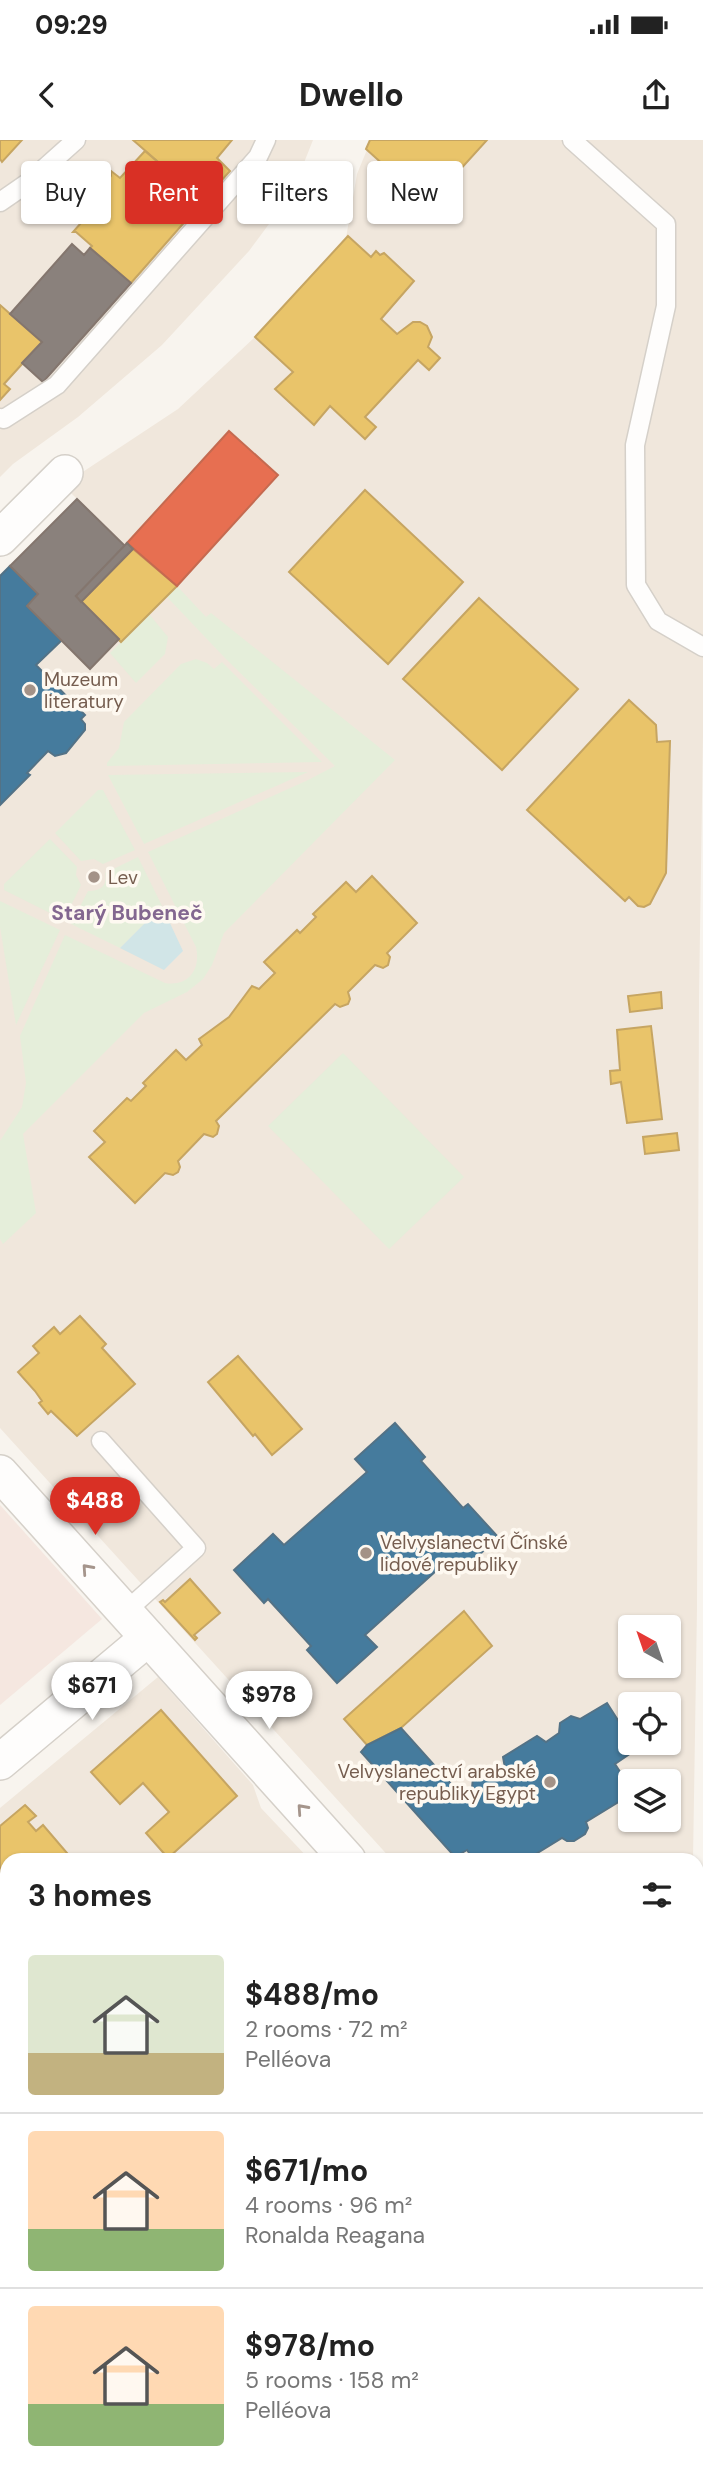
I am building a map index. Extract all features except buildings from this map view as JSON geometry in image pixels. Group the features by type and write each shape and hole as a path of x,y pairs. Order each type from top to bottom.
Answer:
{"street":[{"path":"0,538 65,473"},
{"path":"0,1473 342,1853"},
{"path":"0,1762 149,1638"}],"lane":[{"path":"0,202 29,182 76,140"},
{"path":"0,418 4,419 57,385 258,157 266,140"},
{"path":"572,140 666,224 666,306 635,445 636,585 658,621 703,648"},
{"path":"101,1441 196,1548 124,1612"}],"shaded area":[{"path":"0,140 313,140 305,161 237,161 237,224 269,224 249,251 162,345 78,417 13,464 0,477"},
{"path":"371,140 703,140 703,735 693,1853 386,1853 0,1428 0,576 77,499 63,485 178,409 255,337 346,238 348,224 353,224 353,197 357,174"},
{"path":"162,906 183,951 164,970 120,948"},
{"path":"0,1505 102,1619 0,1705"},
{"path":"158,1677 253,1785 261,1808 303,1853 0,1853 0,1808"}],"green space":[{"path":"177,586 206,617 211,613 395,760 224,933 212,965 203,979 187,992 144,1013 23,1134 36,1213 3,1244 0,1239 0,1141 22,1107 26,1083 20,1036 65,935 165,983 173,984 187,979 197,962 196,947 148,852 335,766 167,597"},
{"path":"149,614 168,637 165,654 136,683 110,653"},
{"path":"196,659 214,669 222,662 322,762 107,766 119,748 124,722 181,664"},
{"path":"308,772 144,844 108,775"},
{"path":"98,790 103,790 135,850 103,864 94,859 81,861 55,833"},
{"path":"50,839 77,867 76,875 81,885 64,920 4,890 4,884"},
{"path":"138,857 162,906 120,948 71,924 88,891 99,889 104,884 105,873"},
{"path":"0,901 60,930 16,1025 0,927"},
{"path":"343,1053 464,1177 389,1249 268,1126"}],"place":[{"name":"Muzeum literatury","path":"30,690"},
{"name":"Lev","path":"94,877"},
{"name":"Velvyslanectví Čínské lidové republiky","path":"366,1553"},
{"name":"Velvyslanectví arabské republiky Egypt","path":"550,1782"}],"district":[{"name":"Starý Bubeneč","path":"127,913"}]}
